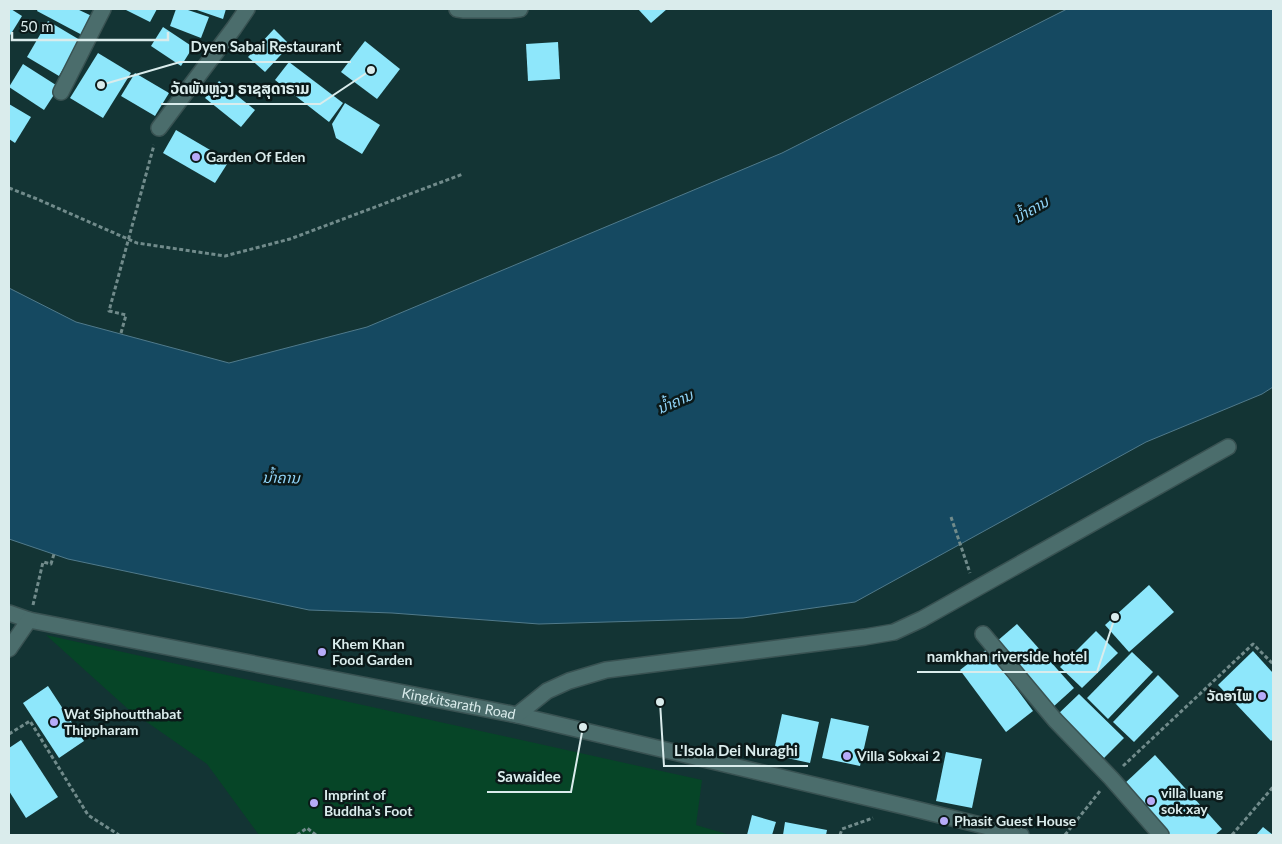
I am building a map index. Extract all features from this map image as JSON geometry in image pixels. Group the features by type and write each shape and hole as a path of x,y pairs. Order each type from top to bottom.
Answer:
{"street":[{"path":"61,92 103,9"},
{"path":"159,128 247,9"},
{"path":"457,9 520,9"},
{"path":"517,715 547,691 569,680 606,670 894,632 922,619 1228,447"},
{"name":"Kingkitsarath Road","path":"9,612 29,620 517,715 1021,835"},
{"path":"9,649 29,620"},
{"path":"984,634 1055,720 1111,778 1161,835"}],"path":[{"path":"121,333 126,315 109,311 159,128"},
{"path":"9,188 137,243 225,256 290,239 463,174"},
{"path":"29,620 43,562 51,564 54,554"},
{"path":"1065,835 1111,778 1253,644 1273,664"},
{"path":"9,734 30,721 88,815 119,835"},
{"path":"1232,835 1273,787"},
{"path":"298,835 307,828 316,835"}],"green space":[{"path":"46,635 702,780 696,825 730,835 259,835 207,764 128,709"}],"water":[{"name":"ນ້ຳຄານ","path":"1067,9 1273,9 1273,387 1262,394 1146,442 855,602 743,618 539,624 392,613 309,610 68,559 9,539 9,288 76,322 229,363 367,327 782,153"}],"building":[{"path":"9,9 22,16 9,37"},
{"path":"38,9 77,9 94,17 84,36 37,11"},
{"path":"124,9 157,9 150,22"},
{"path":"176,9 185,9 209,17 201,38 170,26"},
{"path":"194,9 226,9 223,19"},
{"path":"638,9 667,9 651,23"},
{"path":"48,21 80,40 59,76 27,57"},
{"path":"163,27 193,47 181,66 151,46"},
{"path":"274,29 290,45 265,72 248,57"},
{"path":"365,41 400,69 377,99 341,72"},
{"path":"558,42 560,79 528,81 526,44"},
{"path":"98,53 131,73 103,118 70,98"},
{"path":"289,62 343,103 329,122 275,80"},
{"path":"23,64 59,87 44,110 9,87"},
{"path":"135,73 169,93 155,116 121,96"},
{"path":"219,81 255,110 241,127 205,98"},
{"path":"345,103 380,125 362,154 336,138 332,124"},
{"path":"9,104 31,117 15,143 9,139"},
{"name":"Garden Of Eden","path":"176,130 229,161 215,183 163,153"},
{"path":"1149,585 1174,612 1129,652 1105,625"},
{"path":"1017,624 1074,688 1053,707 996,642"},
{"path":"1096,631 1118,653 1082,688 1060,667"},
{"path":"987,649 1033,711 1006,732 960,670"},
{"path":"1253,651 1273,673 1273,739 1271,741 1218,685"},
{"path":"1132,652 1153,672 1108,719 1087,698"},
{"path":"1158,675 1179,696 1134,742 1113,722"},
{"name":"Wat Siphoutthabat Thippharam","path":"48,686 84,741 59,758 23,703"},
{"path":"1079,694 1124,738 1104,758 1075,730 1073,733 1056,716"},
{"path":"782,714 819,722 810,763 773,755"},
{"path":"831,718 869,726 860,766 822,758"},
{"path":"21,740 58,797 26,818 9,791 9,748"},
{"path":"946,752 982,759 972,808 936,801"},
{"path":"1155,755 1222,829 1215,835 1169,835 1123,785"},
{"path":"752,815 776,822 772,835 747,835"},
{"path":"785,822 827,830 826,835 783,835"},
{"path":"1263,827 1273,835 1256,835"}],"place":[{"name":"ວັດພັນຫຼວງ ຣາຊສຸດາຣາມ","path":"371,70"},
{"name":"Dyen Sabai Restaurant","path":"101,85"},
{"name":"Garden Of Eden","path":"196,157"},
{"name":"namkhan riverside hotel","path":"1115,617"},
{"name":"Khem Khan Food Garden","path":"322,652"},
{"name":"ວັດອາໄພ","path":"1262,696"},
{"name":"L'Isola Dei Nuraghi","path":"660,702"},
{"name":"Wat Siphoutthabat Thippharam","path":"54,722"},
{"name":"Sawaidee","path":"583,727"},
{"name":"Villa Sokxai 2","path":"847,756"},
{"name":"villa luang sok xay","path":"1151,801"},
{"name":"Imprint of Buddha's Foot","path":"314,803"},
{"name":"Phasit Guest House","path":"944,821"}]}
